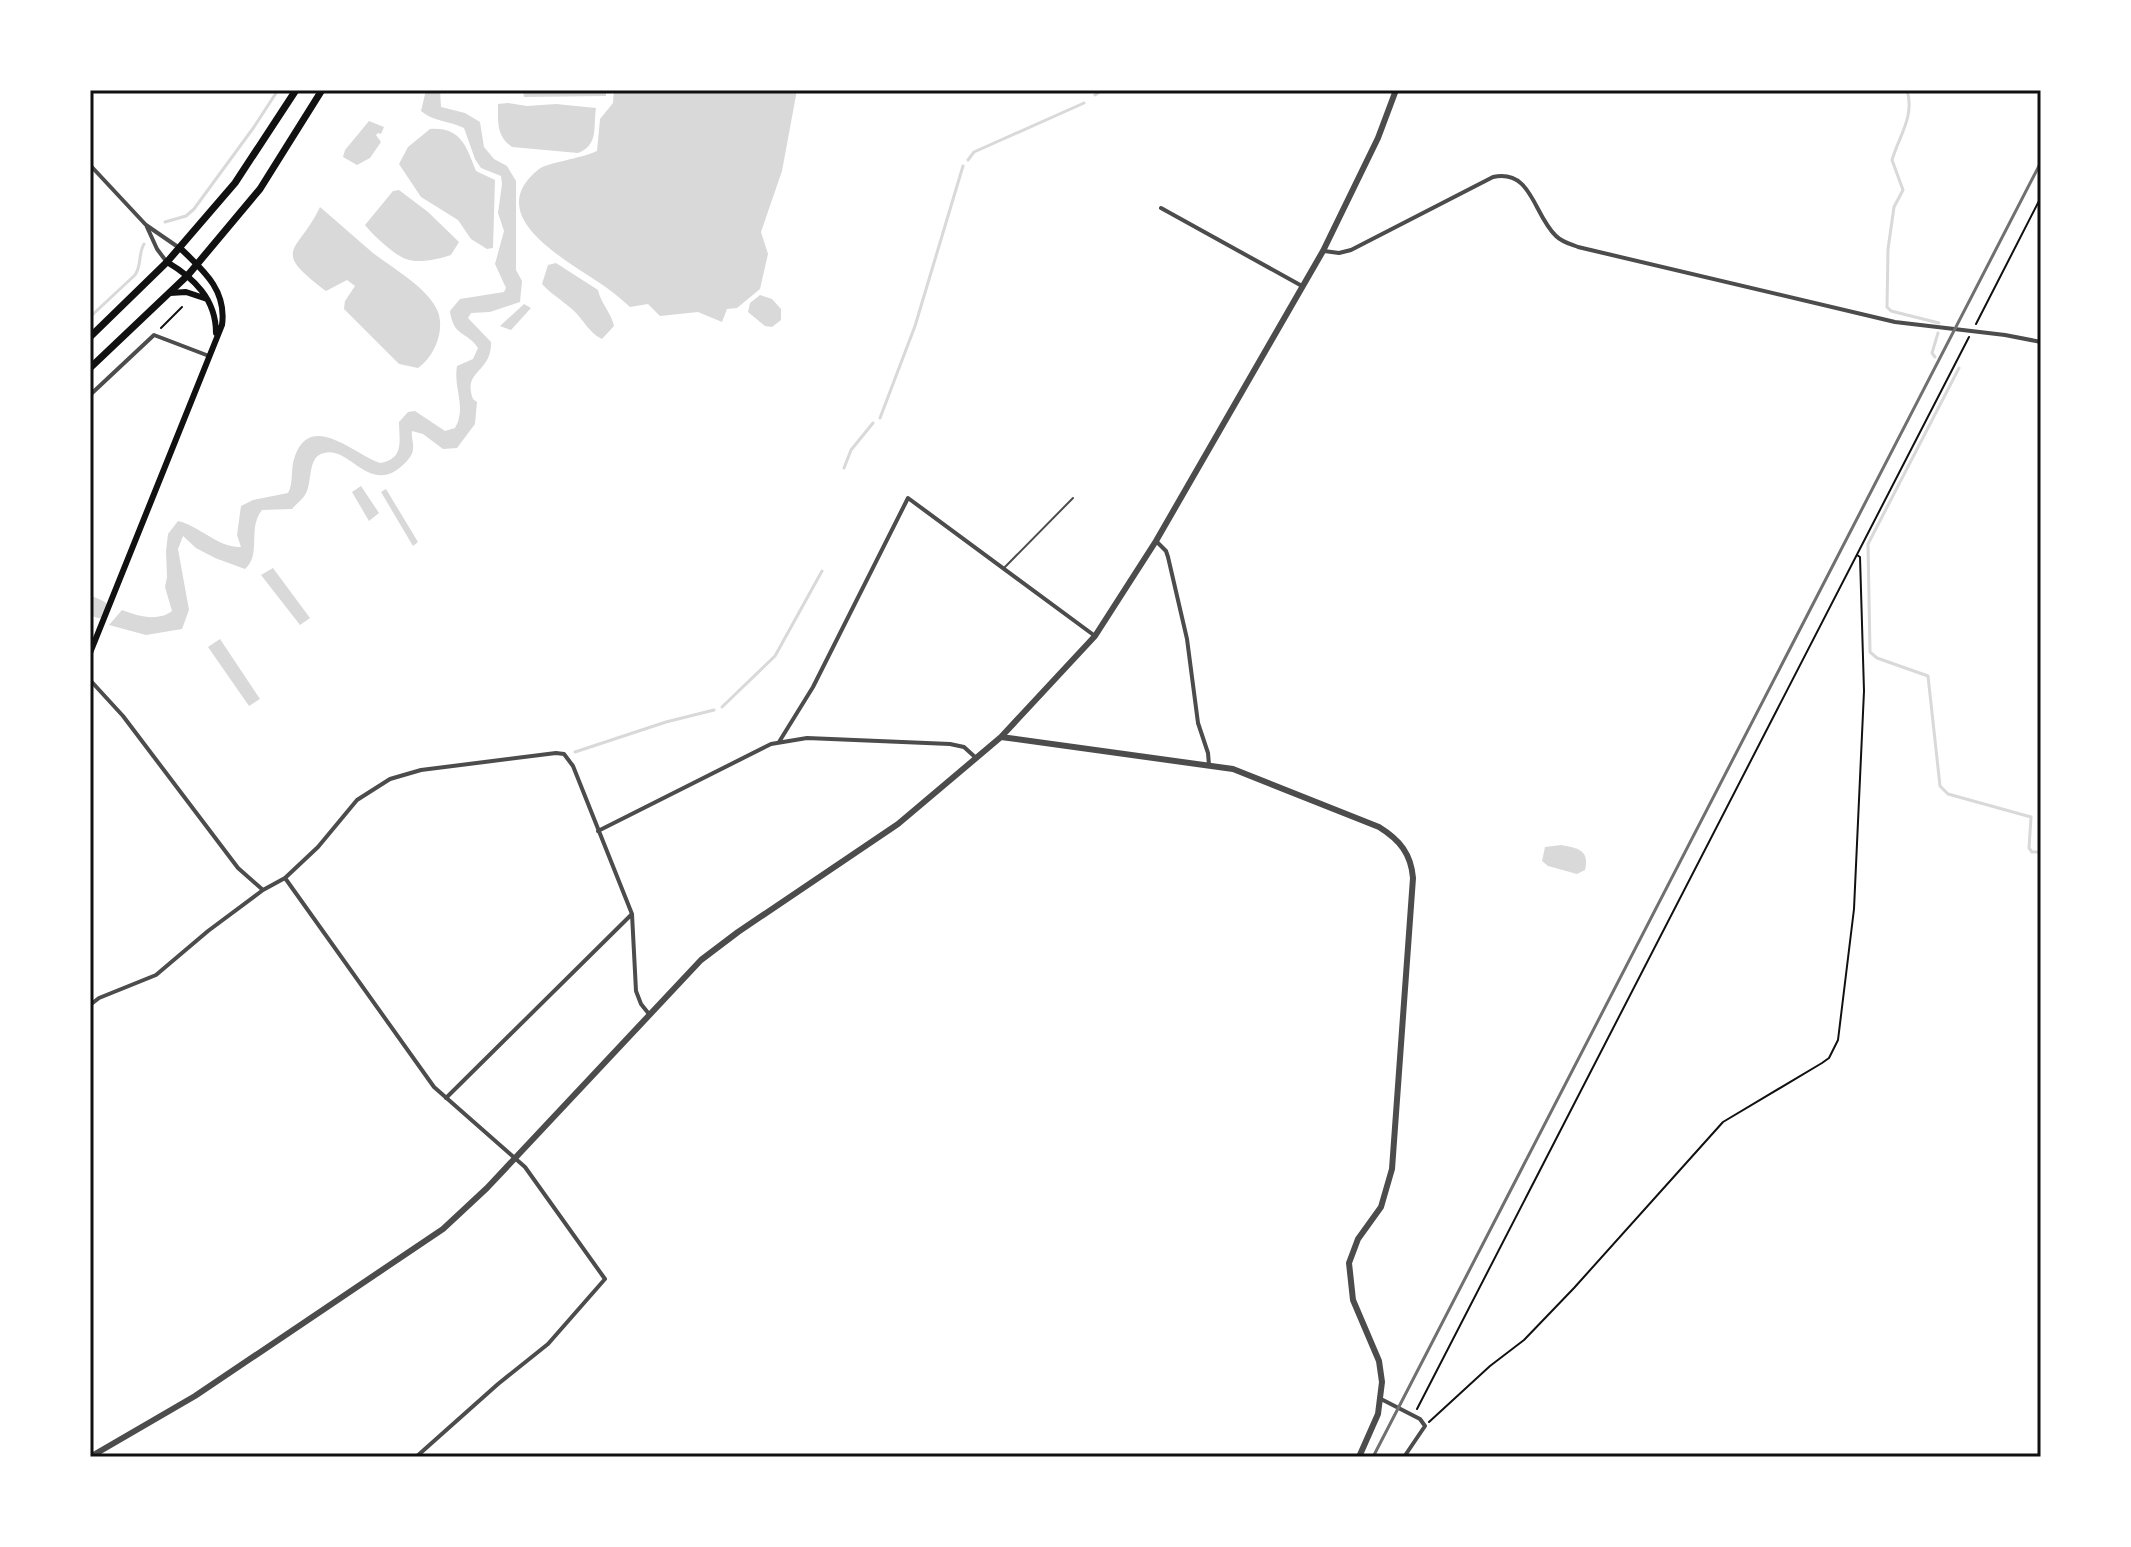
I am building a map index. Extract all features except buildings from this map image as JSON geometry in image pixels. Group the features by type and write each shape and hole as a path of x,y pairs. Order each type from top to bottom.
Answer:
{"main road":[{"path":"90,337 167,262 235,183 296,90"},
{"path":"90,368 188,275 260,189 322,90"},
{"path":"90,653 222,325 222,302 215,284 180,248"},
{"path":"167,262 188,275 207,299 215,317 215,340"},
{"path":"170,293 186,292 207,299"}],"street":[{"path":"90,1457 195,1396 429,1240 458,1216 714,949 886,833 1001,737 1095,636 1156,541 1323,251 1383,127 1396,90"},
{"path":"90,165 146,225 180,248"},
{"path":"1323,251 1339,253 1351,250 1493,177 1507,174 1524,184 1554,235 1578,247 1895,322 2041,342"},
{"path":"1161,208 1303,286"},
{"path":"146,225 167,262"},
{"path":"90,395 154,335 209,356"},
{"path":"779,742 813,687 908,498 1095,636"},
{"path":"1156,541 1168,557 1187,639 1198,723 1209,766"},
{"path":"90,680 123,716 238,868 263,890"},
{"path":"1001,737 1233,769 1379,827 1403,846 1412,865 1411,907 1392,1169 1386,1197 1358,1239 1349,1263 1353,1300 1379,1361 1381,1399 1372,1431 1359,1457"},
{"path":"598,831 779,742 807,738 950,744 964,747 975,757"},
{"path":"90,1005 99,998 156,975 208,931 263,890 285,878 318,847 357,800 390,779 421,770 556,753 564,754 573,766 632,914 636,991 649,1014"},
{"path":"285,878 423,1073 445,1099 525,1167 605,1279 548,1344 416,1457"},
{"path":"445,1099 632,914"},
{"path":"1381,1399 1425,1426 1404,1457"}],"lane":[{"path":"1004,568 1073,498"}],"path":[{"path":"1413,1416 2041,197"},
{"path":"154,335 182,307"},
{"path":"1425,1426 1449,1401 1534,1330 1723,1122 1822,1063 1835,1049 1842,1021 1854,909 1864,691 1860,557 1856,555"}],"shaded area":[{"path":"426,90 440,90 441,107 465,113 480,122 484,147 494,159 507,166 516,181 516,270 522,281 520,302 490,312 471,313 468,318 491,342 487,360 471,382 473,399 477,402 475,424 457,448 443,449 423,434 412,431 410,458 390,473 379,475 368,472 339,454 329,452 319,455 313,463 304,497 292,509 262,510 255,525 253,556 245,569 196,548 183,536 178,549 189,610 182,629 146,635 109,625 122,610 154,617 172,611 165,587 166,551 168,534 178,521 217,541 241,547 237,535 241,506 253,500 288,493 295,456 302,443 312,437 334,440 380,463 397,453 399,422 408,412 415,411 445,431 455,428 460,413 457,366 473,359 478,348 457,330 450,311 460,299 504,292 506,288 495,264 504,231 498,213 502,184 501,176 481,168 464,128 421,111"},
{"path":"523,90 606,90 606,96 524,97"},
{"path":"614,90 797,90 782,171 761,232 768,254 760,289 737,308 727,309 722,322 698,312 660,316 648,304 630,307 558,255 526,223 519,206 523,188 543,167 597,151 600,119 613,103"},
{"path":"498,104 596,108 592,140 585,150 578,153 512,147 503,138 498,122"},
{"path":"369,121 384,127 381,134 376,135 381,142 370,158 357,165 343,157 345,150"},
{"path":"430,129 456,135 465,146 476,171 495,180 493,248 487,249 471,239 458,220 421,197 399,164 408,147"},
{"path":"399,190 459,242 451,255 422,261 406,259 390,249 365,225 393,191"},
{"path":"320,207 373,253 409,279 433,303 440,319 439,335 429,357 418,368 399,364 344,309 345,301 355,286 347,280 326,291 308,277 293,258 293,250"},
{"path":"556,263 598,290 614,326 602,339 542,284 548,265"},
{"path":"760,295 772,299 781,309 781,320 772,327 765,326 748,312 750,303"},
{"path":"524,304 531,308 511,330 500,326"},
{"path":"361,486 379,513 369,521 352,492"},
{"path":"386,489 418,542 413,546 381,492"},
{"path":"273,568 310,618 300,625 261,575"},
{"path":"220,639 260,699 249,706 208,647"},
{"path":"1545,847 1573,847 1584,854 1585,870 1577,874 1548,866 1542,861"}],"waterway":[{"path":"165,222 186,216 194,209 278,90"},
{"path":"1095,95 1102,90"},
{"path":"1907,90 1908,117 1892,160 1903,190 1894,207 1888,249 1887,307 1891,311 1939,323"},
{"path":"968,160 974,152 1084,103"},
{"path":"880,418 915,326 963,166"},
{"path":"90,317 135,275 144,244"},
{"path":"1935,357 1932,353 1938,333"},
{"path":"1959,368 1868,544 1870,652 1877,658 1928,676 1940,786 1948,794 2031,817 2029,848 2032,852 2041,852"},
{"path":"844,468 851,450 873,423"},
{"path":"722,707 775,656 822,571"},
{"path":"90,605 99,609"},
{"path":"575,752 714,710"}],"railway":[{"path":"1373,1457 2041,162"}]}
